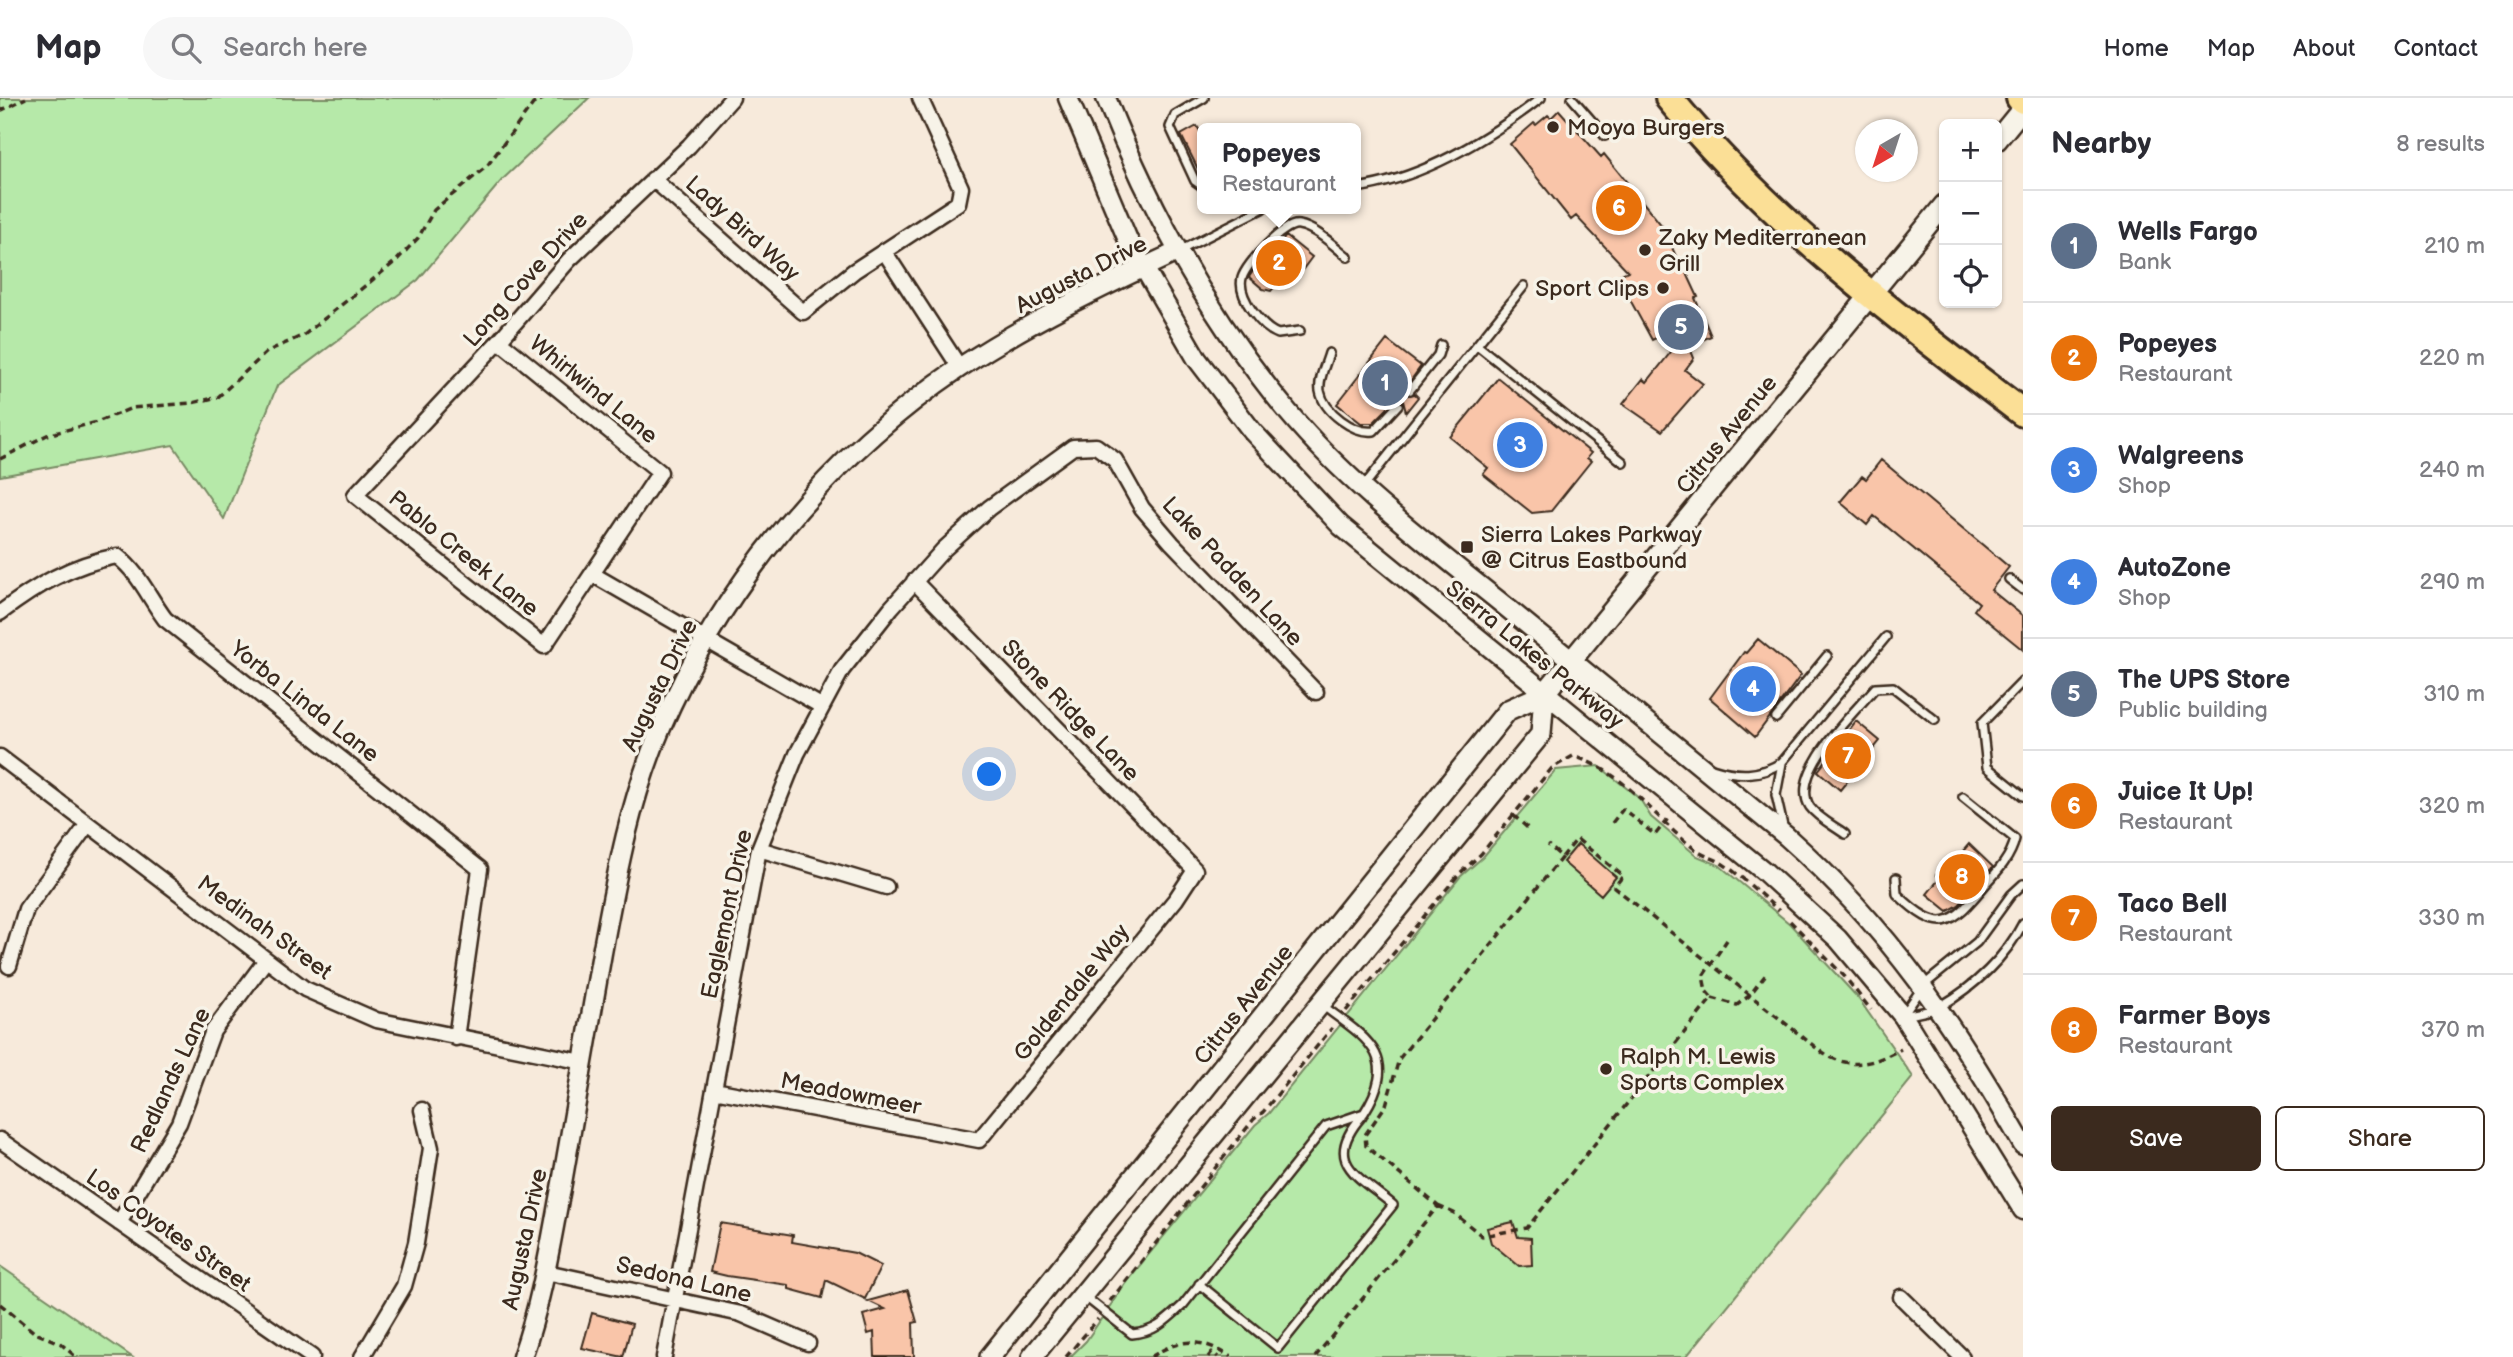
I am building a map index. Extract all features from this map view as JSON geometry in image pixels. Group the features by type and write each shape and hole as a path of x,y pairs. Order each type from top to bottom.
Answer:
{"highway":[{"path":"1669,98 1745,180 1871,296 2023,413"}],"main road":[{"path":"2002,134 2023,108"},
{"name":"Citrus Avenue","path":"990,1357 1508,710 1544,694 1939,211"},
{"path":"1031,1357 1541,734 1544,694"}],"street":[{"name":"Long Cove Drive","path":"355,495 499,341 569,260 732,98"},
{"path":"920,98 961,188 958,203 884,251 960,368"},
{"name":"Sierra Lakes Parkway","path":"1068,98 1128,240 1143,268 1197,359 1252,432 1308,493 1403,580 1808,910 1857,960 1903,1016 2023,1210"},
{"name":"Sierra Lakes Parkway","path":"1106,98 1160,222 1177,252 1213,311 1262,380 1310,435 1363,488 1787,836 1869,916 1940,1007 2023,1145"},
{"name":"Lady Bird Way","path":"653,179 803,312 884,251"},
{"name":"Augusta Drive","path":"523,1357 546,1272 620,864 642,779 660,730 706,640 760,557 832,474 893,419 960,368 1177,252"},
{"name":"Whirlwind Lane","path":"499,341 660,472 592,574"},
{"name":"Eaglemont Drive","path":"664,1357 677,1299 759,849 779,794 821,706 842,670 914,581 989,508 1073,447 1096,446"},
{"name":"Lake Padden Lane","path":"1096,446 1115,460 1142,508 1172,543 1316,692"},
{"name":"Pablo Creek Lane","path":"355,495 544,646 592,574"},
{"name":"Yorba Linda Lane","path":"0,612 41,583 85,562 117,556 135,571 144,590 165,619 480,869 456,1038"},
{"path":"592,574 821,706"},
{"name":"Stone Ridge Lane","path":"914,581 1195,870"},
{"name":"Medinah Street","path":"0,757 305,989 376,1020 583,1062"},
{"path":"9,966 26,909 88,824"},
{"path":"759,849 886,887"},
{"name":"Goldendale Way","path":"979,1140 1176,899 1195,870"},
{"name":"Redlands Lane","path":"119,1223 179,1123 213,1031 267,960"},
{"name":"Meadowmeer","path":"714,1090 979,1140"},
{"path":"362,1357 404,1286 416,1243 431,1148 422,1110"},
{"name":"Los Coyotes Street","path":"0,1140 312,1357"},
{"name":"Sedona Lane","path":"546,1272 741,1314 808,1343"},
{"path":"1901,1297 1962,1357"}],"lane":[{"path":"1197,182 1170,127 1175,116 1204,98"},
{"path":"1361,187 1405,177 1493,131 1531,101 1541,98"},
{"path":"1572,98 1605,136"},
{"path":"1177,252 1252,214"},
{"path":"1300,331 1278,334 1263,323 1244,296 1242,283 1245,272 1280,230 1293,224 1307,227 1348,257"},
{"path":"1363,488 1524,286"},
{"path":"1410,390 1438,355 1441,345"},
{"path":"1477,345 1622,462"},
{"path":"1329,353 1320,381 1320,394 1346,424 1360,431 1374,431 1398,405"},
{"path":"2009,579 2023,590"},
{"path":"1698,764 1745,774 1766,771 1782,762 1886,637"},
{"path":"1776,718 1827,656"},
{"path":"2023,681 1982,723 1987,767 2023,796"},
{"path":"1844,834 1812,809 1806,798 1804,784 1810,766 1875,688 1893,687 1935,720"},
{"path":"1782,762 1776,783 1776,804 1787,836"},
{"path":"1896,878 1897,894 1919,915 1946,922 1960,916 2003,864 2015,839 1963,797"},
{"path":"1903,1016 1924,985 1977,942 2011,895 2023,884"},
{"path":"1903,1016 1940,1007 1992,967 2023,923"},
{"path":"1199,1284 1278,1348 1393,1205 1345,1162 1343,1148 1347,1133 1364,1113 1381,1080 1381,1061 1370,1043 1319,1003"},
{"path":"1082,1294 1132,1334 1149,1333 1163,1324 1199,1284 1326,1125 1364,1113"}],"path":[{"path":"0,111 26,98"},
{"path":"0,459 47,435 97,422 132,408 192,403 218,397 268,351 304,335 396,261 418,238 434,211 487,166 533,104 545,98"},
{"path":"1066,1357 1089,1332 1132,1269 1459,874 1481,854 1552,768 1573,756 1600,764 1645,801 1653,815 1699,853 1721,863 1781,912"},
{"path":"1612,823 1623,809 1655,835 1680,803"},
{"path":"1513,815 1530,830"},
{"path":"1712,998 1527,1228 1482,1236 1454,1213 1438,1206 1366,1146 1366,1136 1386,1105 1399,1059 1577,839 1623,876 1614,887 1749,996 1839,1063 1863,1066 1901,1049"},
{"path":"1548,845 1562,857"},
{"path":"1788,919 1845,977 1871,1010"},
{"path":"1727,940 1704,970 1703,983 1712,998 1730,1006 1737,1005 1749,996 1767,973"},
{"path":"1315,1357 1438,1206"},
{"path":"0,1304 35,1333 60,1343 76,1357"},
{"path":"1211,1344 1212,1352 1218,1357"},
{"path":"1151,1357 1173,1345 1211,1344 1231,1357"},
{"path":"1208,1357 1212,1352"}],"green space":[{"path":"0,98 589,98 502,180 418,280 277,386 224,519 173,445 0,476"},
{"name":"Ralph M. Lewis Sports Complex","path":"1599,766 1640,799 1651,817 1697,856 1719,865 1790,924 1858,998 1913,1077 1686,1357 1070,1357 1086,1341 1127,1281 1255,1125 1269,1113 1460,877 1483,857 1556,770"},
{"path":"0,1266 132,1357 0,1357"}],"building":[{"path":"1559,110 1601,157 1604,154 1663,227 1682,270 1685,269 1698,297 1695,298 1711,336 1689,346 1694,358 1685,370 1703,384 1662,431 1623,404 1643,379 1647,382 1697,319 1652,340 1617,276 1628,271 1576,216 1571,220 1510,144 1534,123 1536,125 1548,115 1551,118"},
{"path":"1197,126 1197,167 1181,135"},
{"path":"1286,236 1312,257 1303,269 1295,262 1271,291 1263,289 1249,277 1260,261 1264,264"},
{"path":"1387,340 1421,366 1404,390 1407,395 1415,394 1418,397 1406,412 1403,401 1397,399 1373,423 1361,423 1337,404"},
{"path":"1498,378 1591,453 1587,458 1591,461 1551,511 1532,513 1483,474 1488,468 1450,437"},
{"path":"1881,460 2009,567 1991,590 2023,616 2023,650 1974,610 1979,603 1874,516 1867,525 1840,502 1862,476 1866,479"},
{"path":"1758,639 1801,675 1755,737 1710,698 1744,652"},
{"path":"1856,721 1880,741 1840,790 1818,771"},
{"path":"1578,844 1616,877 1601,895 1563,862"},
{"path":"1969,844 1993,867 1959,905 1948,911 1927,894 1940,878 1936,875 1948,861 1952,864"},
{"path":"1513,1222 1518,1237 1531,1238 1532,1265 1519,1266 1491,1243 1487,1228"},
{"path":"720,1223 793,1235 792,1242 855,1253 881,1266 865,1299 826,1280 822,1298 789,1289 789,1285 710,1272"},
{"path":"908,1290 917,1322 913,1323 914,1357 875,1357 874,1332 868,1334 863,1315 885,1309 868,1301"},
{"path":"592,1313 632,1324 623,1357 582,1348"}],"place":[{"name":"Mooya Burgers","path":"1553,127"},
{"name":"Juice It Up!","path":"1619,208"},
{"name":"Zaky Mediterranean Grill","path":"1645,250"},
{"name":"Popeyes","path":"1279,263"},
{"name":"Sport Clips","path":"1663,288"},
{"name":"The UPS Store","path":"1681,327"},
{"name":"Wells Fargo","path":"1385,383"},
{"name":"Walgreens","path":"1520,445"},
{"name":"Sierra Lakes Parkway @ Citrus Eastbound","path":"1467,547"},
{"name":"AutoZone","path":"1753,689"},
{"name":"Taco Bell","path":"1848,756"},
{"name":"Farmer Boys","path":"1962,877"},
{"name":"Ralph M. Lewis Sports Complex","path":"1606,1069"}]}
